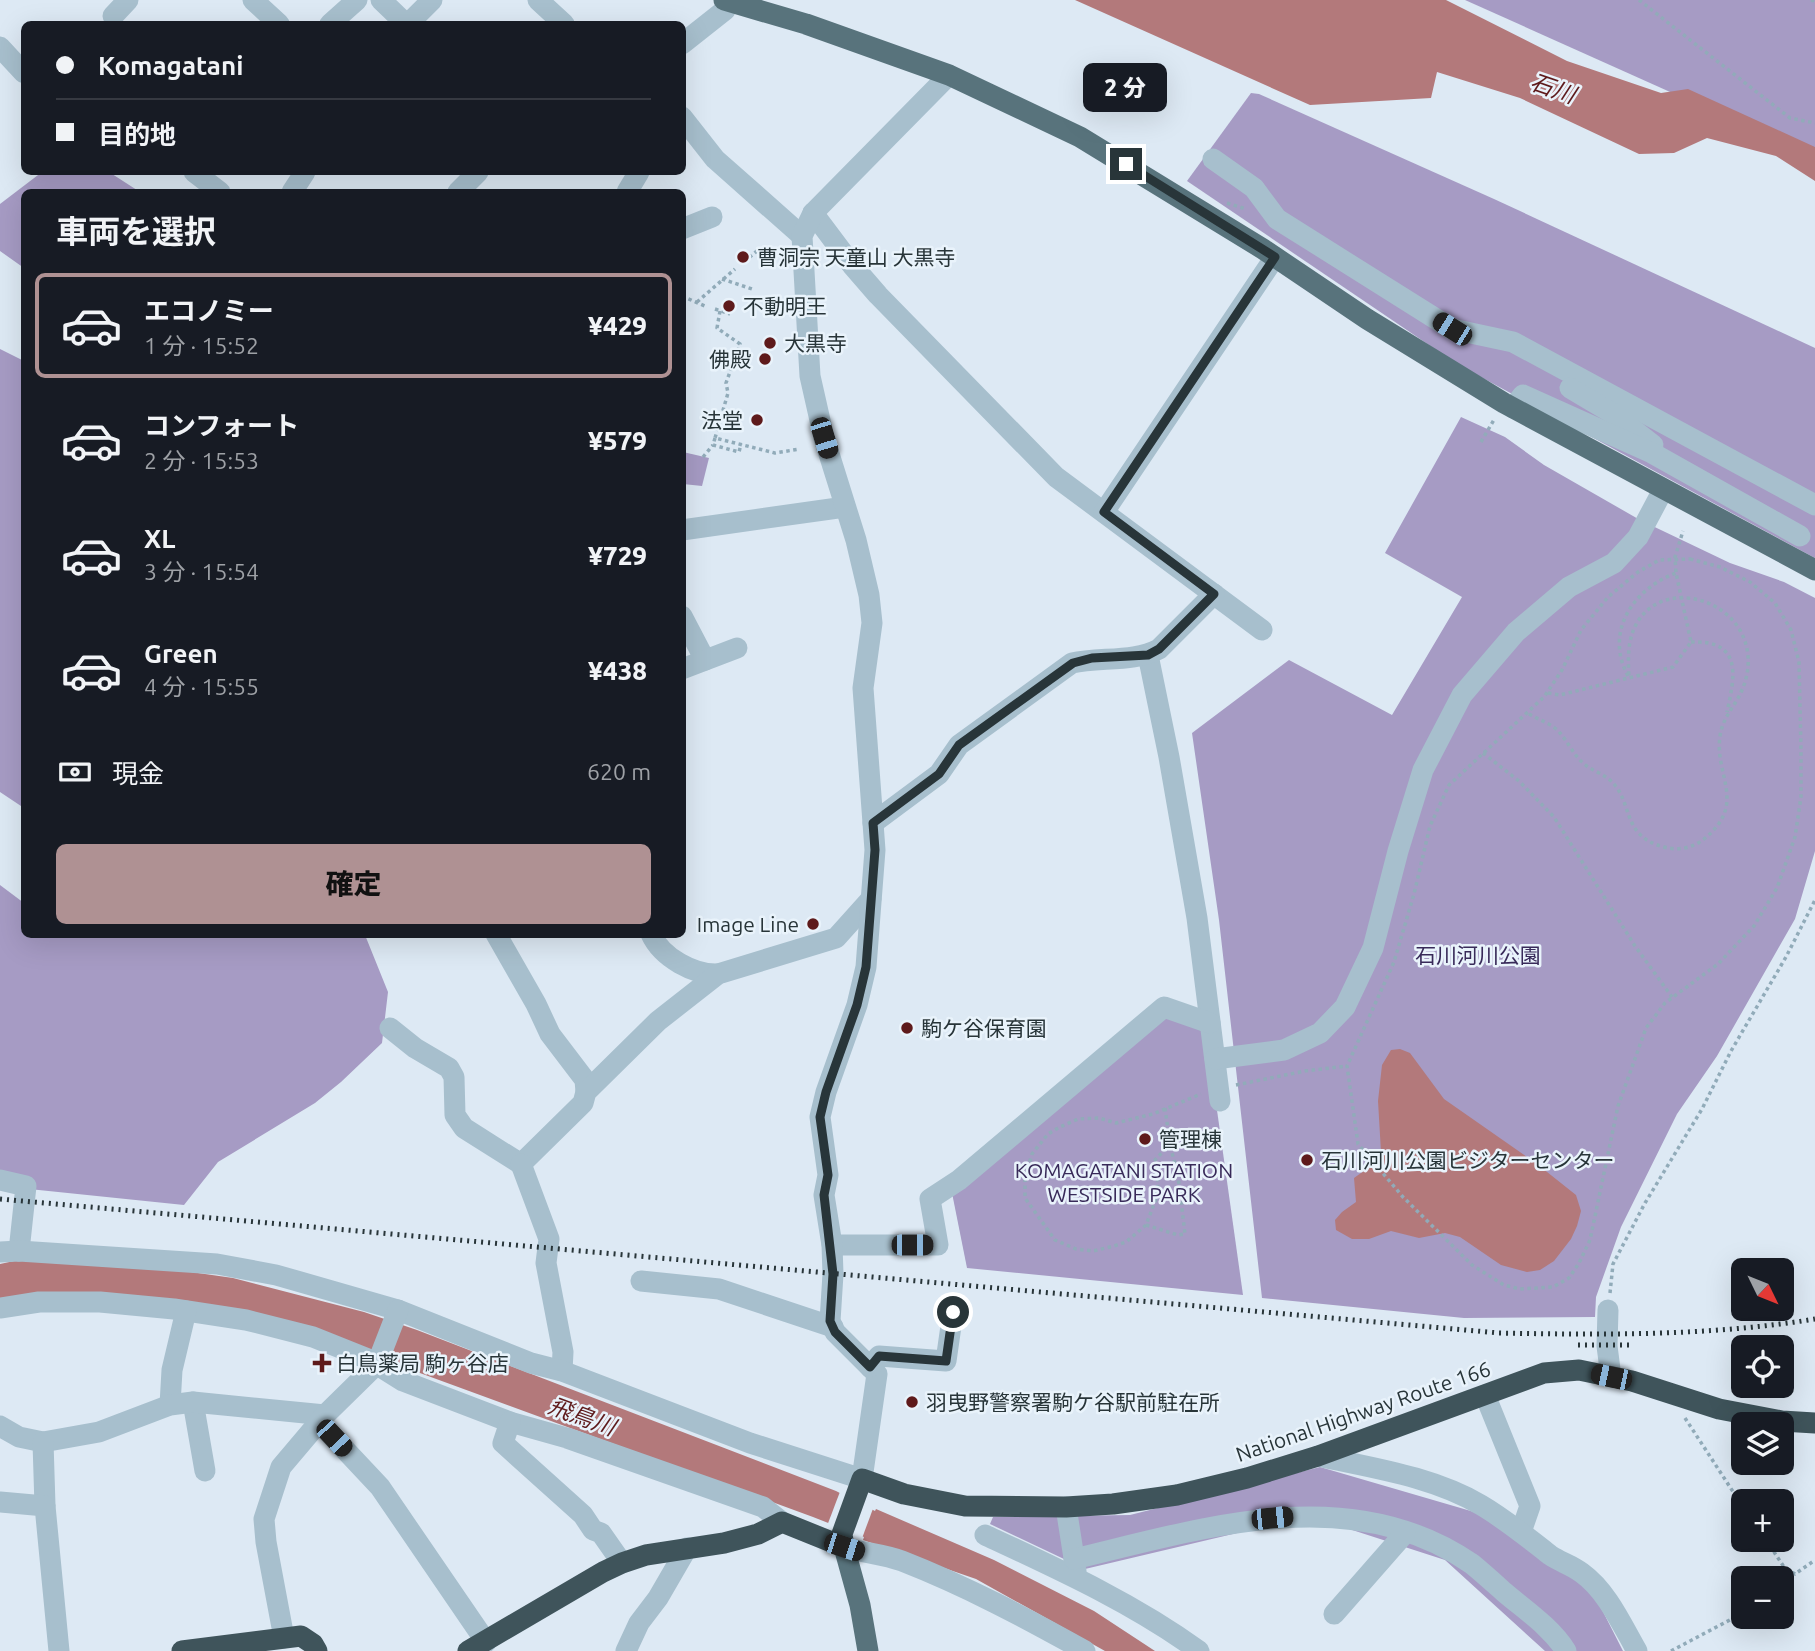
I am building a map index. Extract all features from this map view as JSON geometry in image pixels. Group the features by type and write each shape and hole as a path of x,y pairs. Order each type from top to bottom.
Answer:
{"highway":[{"name":"National Highway Route 166","path":"859,1486 965,1506 1066,1507 1177,1495 1318,1457 1544,1373 1579,1370 1670,1393 1719,1409 1782,1421 1815,1423"},
{"path":"477,1646 603,1572 646,1555 758,1534 782,1522 843,1541 859,1486"},
{"path":"182,1651 301,1636 313,1643 317,1651"}],"main road":[{"path":"725,0 806,24 949,75 1080,137 1275,257 1504,412 1663,490 1815,570"},
{"path":"843,1541 860,1605 868,1651"}],"street":[{"path":"113,16 128,0"},
{"path":"253,0 276,21"},
{"path":"334,21 358,0"},
{"path":"381,0 421,17"},
{"path":"538,0 561,21"},
{"path":"686,41 725,10 725,0"},
{"path":"0,47 21,70"},
{"path":"0,1180 26,1186 10,1251 217,1264 276,1275 397,1313 531,1363 562,1371 859,1486 877,1374 830,1321 833,1283 824,1195 828,1175 820,1117 866,967 875,850 863,688 872,623 869,595 824,438 810,376 802,236 813,213 949,75"},
{"path":"686,123 715,159 802,236"},
{"path":"1213,159 1254,188 1277,219 1452,329 1513,342 1815,505"},
{"path":"198,175 216,189"},
{"path":"464,189 475,175"},
{"path":"813,213 878,295 1035,458 1056,477 1262,630"},
{"path":"686,227 712,217"},
{"path":"1104,512 1275,257"},
{"path":"1549,361 1553,377 1612,413 1656,447 1652,453"},
{"path":"1504,412 1522,395 1652,453 1800,536"},
{"path":"1215,1059 1284,1050 1320,1033 1345,1007 1373,948 1398,851 1423,770 1462,695 1516,632 1569,587 1614,563 1638,537 1663,490"},
{"path":"686,529 845,507"},
{"path":"873,823 939,774 959,745 1073,663 1092,658 1148,655 1159,649 1214,594"},
{"path":"686,624 705,660"},
{"path":"686,667 737,648"},
{"path":"1148,655 1197,918 1219,1095"},
{"path":"654,938 665,953 684,965 703,975 719,974 836,938 871,899"},
{"path":"498,938 550,1034 585,1080 583,1103 521,1164"},
{"path":"586,1092 658,1021 719,974"},
{"path":"831,1245 938,1245 930,1199 959,1180 1164,1007 1210,1023"},
{"path":"390,1028 422,1053 449,1068 454,1077 455,1115 464,1128 521,1164 549,1239 546,1263 563,1352 562,1371"},
{"path":"641,1281 719,1289 833,1327"},
{"path":"0,1308 39,1302 100,1302 246,1320 313,1337 378,1362 403,1381 510,1422 568,1438 763,1507 782,1522"},
{"path":"1608,1310 1607,1346 1611,1377"},
{"path":"170,1405 172,1370 186,1311"},
{"path":"870,1367 879,1356 946,1361 953,1312"},
{"path":"284,1638 264,1519 281,1467 322,1418 378,1362 397,1313"},
{"path":"1485,1395 1530,1506 1521,1532"},
{"path":"193,1402 205,1471"},
{"path":"0,1426 19,1437 43,1442 99,1432 170,1405 193,1402 322,1418 380,1486 477,1646"},
{"path":"510,1422 503,1443 583,1516 593,1530 601,1533 622,1563"},
{"path":"43,1442 45,1506 59,1651"},
{"path":"1318,1457 1384,1470 1436,1485 1479,1504 1554,1558 1592,1581 1617,1615 1637,1651"},
{"path":"0,1502 45,1506"},
{"path":"1066,1507 1076,1569"},
{"path":"1076,1569 1222,1524 1297,1516 1333,1517 1374,1524 1418,1536 1472,1565 1544,1626 1566,1651"},
{"path":"1334,1614 1356,1604 1405,1532"},
{"path":"985,1535 1076,1569 1199,1651"},
{"path":"843,1541 866,1555 898,1560 1005,1606 1085,1651"},
{"path":"626,1651 639,1623 658,1598 687,1548"}],"path":[{"path":"1639,0 1790,118 1815,123"},
{"path":"744,262 758,250 779,249"},
{"path":"697,302 735,269"},
{"path":"722,279 752,289"},
{"path":"686,298 707,307"},
{"path":"703,457 715,438 728,393 726,383 740,344 717,328 718,310 730,314"},
{"path":"1481,442 1504,412"},
{"path":"715,438 775,453 800,449"},
{"path":"713,444 739,452 741,444"},
{"path":"1548,693 1560,695 1673,667 1691,642 1676,573 1675,557 1683,531"},
{"path":"1690,559 1735,573 1764,592 1784,616 1791,630 1799,662 1801,797 1795,837 1777,888 1749,932 1717,964 1671,997 1646,1028 1618,1106 1590,1240 1569,1278 1553,1287 1520,1289 1490,1277 1472,1265 1402,1197 1358,1144 1347,1066 1394,962 1414,894 1424,847 1438,806 1449,785 1548,693 1562,670 1573,643 1594,612 1622,584 1659,560 1690,559"},
{"path":"1629,678 1620,654 1622,630 1629,609 1634,600 1653,583 1676,573"},
{"path":"1629,678 1630,639 1640,618 1660,603 1682,597 1717,606 1734,622 1748,651 1744,685 1726,717"},
{"path":"1529,713 1559,732 1584,764 1610,780 1618,789 1631,822 1644,838 1664,848 1678,849 1704,839 1725,813 1728,791 1719,750 1734,680 1729,657 1715,645 1691,642"},
{"path":"1483,754 1530,790 1554,817 1635,946 1671,997"},
{"path":"1608,1310 1613,1264 1644,1203 1702,1109 1815,900"},
{"path":"1170,1144 1154,1161 1156,1199 1146,1225 1126,1242 1093,1251 1076,1249 1055,1240 1025,1198 1024,1177 1032,1154 1048,1134 1078,1119 1099,1118 1116,1123 1305,1071 1347,1066"},
{"path":"1146,1225 1178,1236 1185,1234 1166,1108"},
{"path":"1670,1393 1731,1490"},
{"path":"1774,1552 1784,1567 1795,1574 1815,1560"},
{"path":"1671,1651 1731,1619"}],"green space":[{"path":"1465,0 1815,0 1815,157"},
{"path":"1251,93 1259,94 1494,199 1815,348 1815,558 1457,364 1187,181"},
{"path":"38,175 114,175 135,189 21,189 21,266 0,251 0,204"},
{"path":"0,349 21,360 21,806 0,792"},
{"name":"石川河川公園","path":"1461,417 1505,437 1544,465 1640,520 1730,563 1784,582 1815,598 1815,851 1795,919 1717,1056 1677,1114 1621,1227 1596,1297 1595,1317 1464,1318 1262,1298 1219,920 1192,733 1289,660 1392,715 1462,597 1385,553"},
{"path":"686,453 709,458 702,486 686,484"},
{"path":"0,885 21,901 21,938 366,938 388,992 382,1043 315,1103 218,1162 184,1205 0,1186"},
{"name":"KOMAGATANI STATION WESTSIDE PARK","path":"1161,1016 1206,1032 1243,1295 967,1268 952,1193"},
{"path":"1320,1467 1488,1516 1591,1588 1623,1651 1545,1651 1445,1560 1309,1516 1085,1569 990,1524 993,1517 1130,1515"}],"water":[{"name":"石川","path":"1075,0 1446,0 1567,61 1661,93 1688,89 1815,147 1815,181 1776,156 1707,138 1674,153 1639,154 1520,98 1437,72 1431,98 1310,105"},
{"path":"1400,1049 1410,1053 1444,1099 1537,1164 1576,1195 1581,1211 1577,1226 1571,1239 1554,1261 1540,1270 1527,1272 1501,1265 1460,1237 1445,1233 1419,1238 1391,1231 1369,1239 1352,1239 1336,1230 1335,1220 1356,1202 1354,1178 1368,1168 1381,1152 1378,1101 1382,1065 1391,1050"},
{"name":"飛鳥川","path":"107,1260 233,1278 364,1312 417,1330 836,1491 875,1511 876,1509 994,1560 1094,1611 1155,1651 1105,1651 976,1579 863,1540 864,1537 813,1517 409,1369 323,1332 0,1302 0,1264 14,1261"}],"pier":[{"path":"841,1489 874,1506 861,1541 827,1526"}],"railway":[{"path":"0,1199 1499,1333 1618,1334 1697,1331 1815,1319"},
{"path":"1578,1345 1634,1345"}],"place":[{"name":"曹洞宗 天童山 大黒寺","path":"743,257"},
{"name":"不動明王","path":"729,306"},
{"name":"大黒寺","path":"770,343"},
{"name":"佛殿","path":"765,359"},
{"name":"法堂","path":"757,420"},
{"name":"Image Line","path":"813,924"},
{"name":"駒ケ谷保育園","path":"907,1028"},
{"name":"管理棟","path":"1145,1139"},
{"name":"石川河川公園ビジターセンター","path":"1307,1160"},
{"name":"白鳥薬局 駒ヶ谷店","path":"322,1363"},
{"name":"羽曳野警察署駒ケ谷駅前駐在所","path":"912,1402"}],"route":[{"path":"953,1312 946,1361 879,1356 870,1367 835,1332 830,1321 833,1274 824,1195 828,1175 820,1117 826,1092 857,1005 866,967 875,850 873,823 939,774 959,745 1073,663 1092,658 1148,655 1159,649 1214,594 1104,512 1275,257 1126,164"}]}
